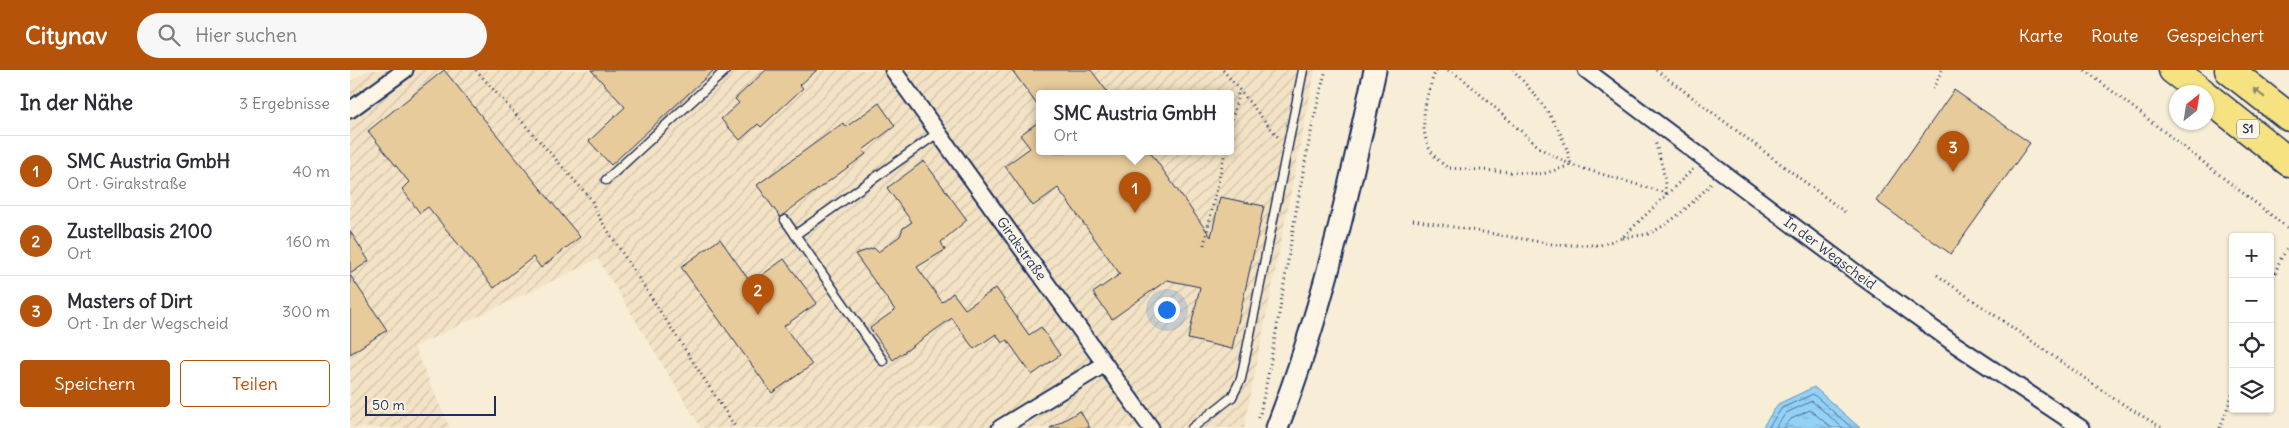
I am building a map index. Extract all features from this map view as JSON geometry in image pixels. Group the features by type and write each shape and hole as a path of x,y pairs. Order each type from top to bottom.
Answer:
{"highway":[{"path":"2173,70 2193,85"},
{"name":"S1","path":"2229,70 2289,117"},
{"name":"S1","path":"2214,102 2289,162"}],"main road":[{"path":"1268,424 1299,368 1316,311 1375,70"}],"street":[{"path":"350,110 405,70"},
{"name":"Girakstraße","path":"893,70 1151,428"},
{"name":"In der Wegscheid","path":"1586,70 1956,345 2081,428"},
{"path":"1000,428 1106,364"}],"lane":[{"path":"606,180 726,70"},
{"path":"1192,428 1232,397 1241,379 1303,70"},
{"path":"795,234 939,132"},
{"path":"785,220 883,361"}],"path":[{"path":"476,70 590,199 597,214 736,428"},
{"path":"1223,70 1286,148"},
{"path":"1268,424 1278,329 1296,206 1316,103 1326,70"},
{"path":"1436,70 1426,95 1423,124 1428,146 1436,161 1449,168 1543,174 1571,165"},
{"path":"1448,70 1462,78 1541,149 1571,165 1666,193"},
{"path":"1513,70 1532,91 1558,128 1568,149 1571,165"},
{"path":"1656,70 1846,213"},
{"path":"1933,89 1942,70"},
{"path":"2085,70 2289,228"},
{"path":"1234,112 1239,90"},
{"path":"1648,117 1663,169 1666,193"},
{"path":"1204,245 1224,155"},
{"path":"1622,238 1652,211 1666,193 1687,173 1706,161"},
{"path":"1413,220 1558,245 1600,245 1622,238 1648,234 1668,222 1694,201 1722,172"},
{"path":"2273,278 2280,260 2289,246"},
{"path":"1937,276 2113,398 2162,428"},
{"path":"2220,428 2229,404"}],"shaded area":[{"path":"368,70 1315,70 1244,428 701,428 598,259 414,347 450,428 350,428 350,82"}],"water":[{"path":"1814,387 1860,428 1762,428 1778,404"}],"building":[{"path":"444,70 580,237 541,268 533,257 494,288 428,207 420,213 402,189 409,182 368,131"},
{"path":"591,70 714,70 611,165 589,141 625,107"},
{"path":"766,70 817,70 800,85 803,88 761,127 758,124 740,140 721,119 739,103 735,99"},
{"path":"1012,70 1091,70 1106,90 1036,90 1036,103"},
{"path":"1954,90 2030,143 1951,254 1876,201"},
{"path":"879,103 895,126 863,150 866,154 780,217 757,185 843,123 846,127"},
{"path":"1036,124 1036,155 1152,155 1211,237 1220,197 1264,206 1232,349 1188,339 1200,287 1167,280 1112,319 1093,293 1120,274 1058,188 1033,206 1005,166 1030,148 1020,135"},
{"path":"924,161 967,220 941,242 945,250 917,267 942,302 953,293 965,309 996,288 1029,335 1041,327 1060,355 1032,375 1007,340 1002,343 996,334 974,349 952,318 893,360 870,328 895,310 855,254 874,248 878,252 900,236 903,228 912,222 887,188"},
{"path":"350,231 369,261 350,274"},
{"path":"720,239 751,283 784,259 817,303 784,326 812,365 772,393 681,267"},
{"path":"350,275 387,330 350,354"},
{"path":"1080,411 1090,428 1050,428"}],"place":[{"name":"Masters of Dirt","path":"1953,172"},
{"name":"SMC Austria GmbH","path":"1135,213"},
{"name":"Zustellbasis 2100","path":"758,315"}]}
